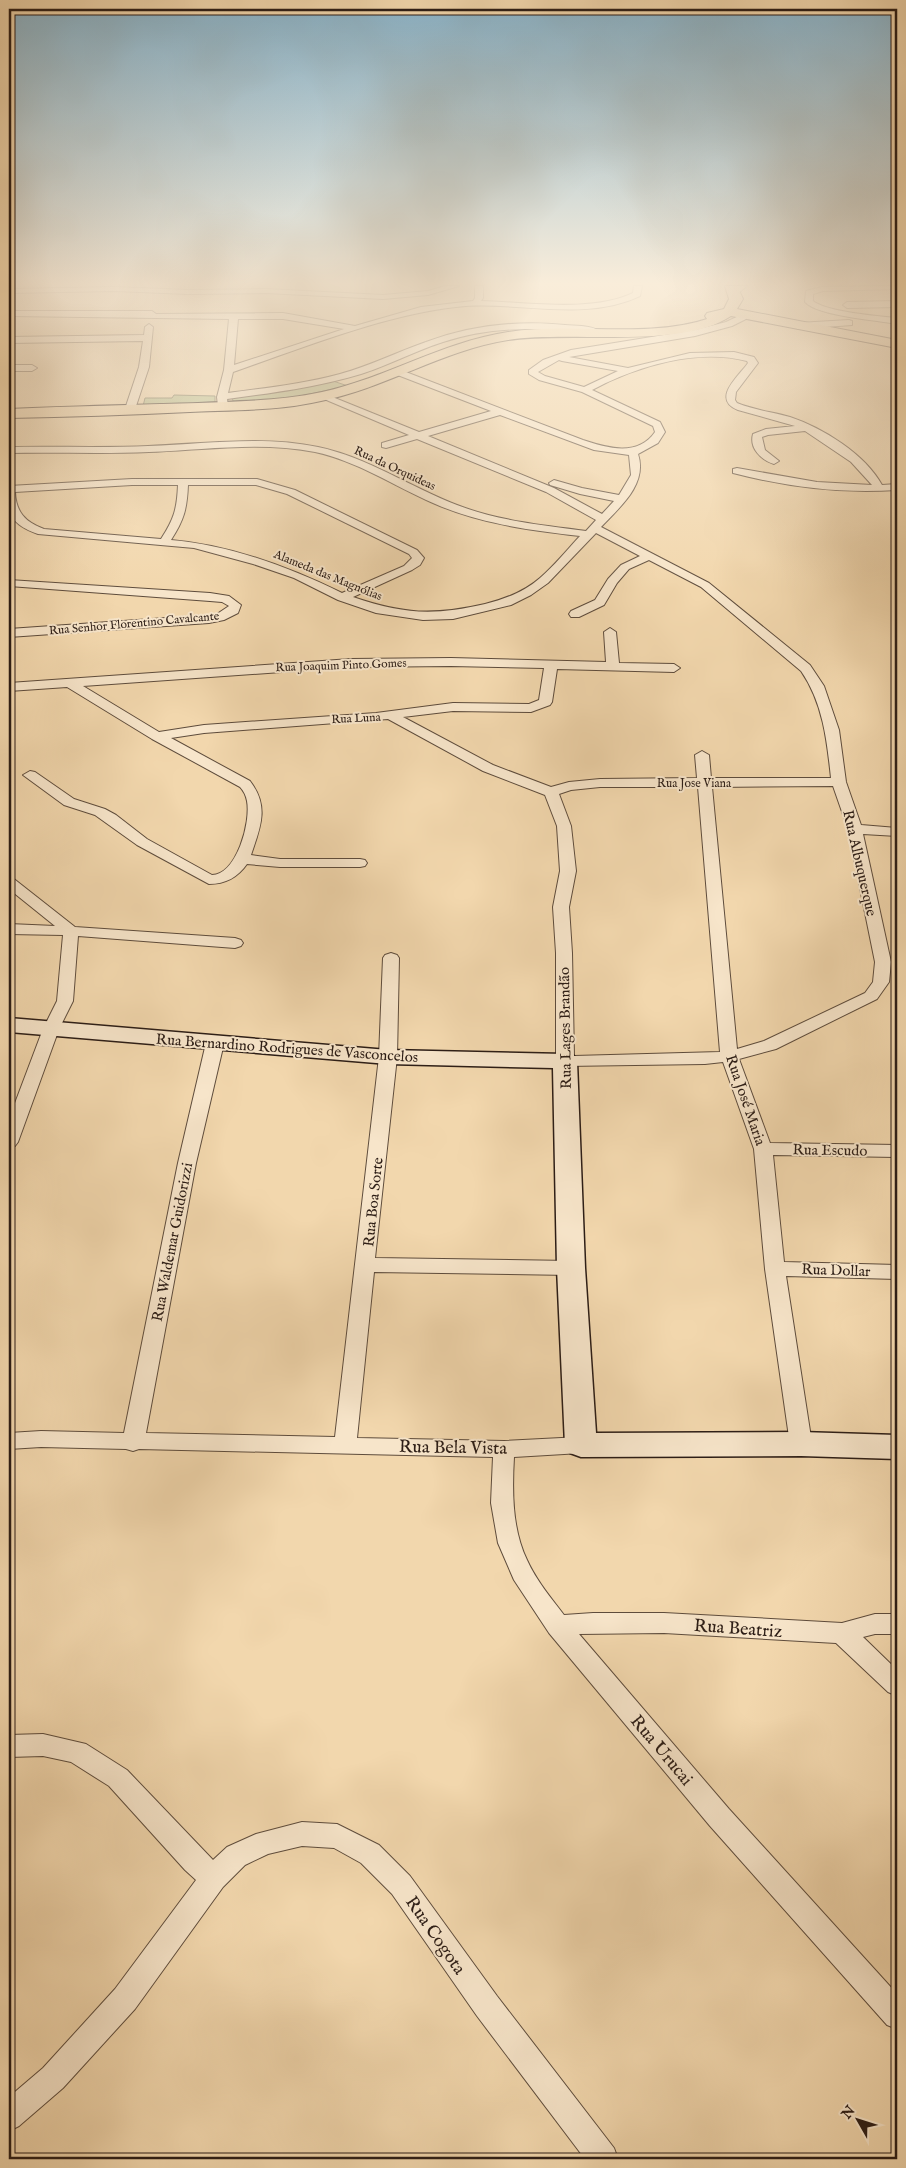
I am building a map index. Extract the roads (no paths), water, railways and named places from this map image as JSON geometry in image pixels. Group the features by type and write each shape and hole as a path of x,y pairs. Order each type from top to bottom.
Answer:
{"main road":[{"path":"9,414 130,409 222,402 289,402 329,395 355,387"}],"street":[{"path":"130,409 137,387"},
{"path":"225,387 222,402 292,387"},
{"path":"438,387 598,448 633,453 654,441 660,432 657,424 644,416 575,387"},
{"path":"585,390 590,387"},
{"path":"735,387 731,392 730,400 742,408 795,422 807,428 865,467 876,478 879,488"},
{"path":"329,395 431,432 550,490 595,527"},
{"path":"329,395 420,436 572,489 622,499"},
{"path":"386,445 502,411"},
{"path":"774,462 763,455 757,445 758,436 766,432 807,428"},
{"name":"Rua da Orquideas","path":"9,450 132,449 217,444 304,448 340,457 371,469 428,497 480,517 515,524 595,527"},
{"name":"Alameda das Magnólias","path":"10,489 11,507 21,523 42,532 194,545 257,562 298,576 342,596 380,610 423,616 453,615 507,602 544,581 622,499 636,475 636,462 633,453"},
{"path":"737,471 799,483 879,488 897,487"},
{"path":"10,489 97,483 240,480 272,485 291,492 414,552 418,558 416,563 408,568 342,596"},
{"path":"164,542 176,524 182,508 183,482"},
{"name":"Rua Albuquerque","path":"565,1061 705,1059 729,1056 770,1045 871,996 881,982 883,962 855,828 839,782 832,730 818,686 806,668 706,585 595,527"},
{"path":"575,614 600,602 612,581 625,567 649,556"},
{"name":"Rua Senhor Florentino Cavalcante","path":"9,582 210,597 225,599 235,606 234,610 229,614 208,619 9,633"},
{"path":"610,632 613,666"},
{"name":"Rua Joaquim Pinto Gomes","path":"9,687 351,663 451,662 674,668"},
{"name":"Rua Luna","path":"157,736 204,729 391,716 453,708 531,708 545,702 551,665"},
{"path":"30,775 69,802 112,818 142,842 210,879 220,879 240,865 254,814 254,796 251,789 157,736 68,682"},
{"path":"391,716 482,767 520,783 550,792"},
{"name":"Rua José Maria","path":"702,755 729,1056 763,1149 775,1269 801,1444"},
{"name":"Rua Jose Viana","path":"550,792 579,784 839,782"},
{"name":"Rua Lages Brandão","path":"550,792 564,826 568,871 561,907 564,953 571,1268 581,1445"},
{"path":"855,828 897,832"},
{"path":"242,859 280,863 360,863"},
{"path":"9,882 71,931"},
{"path":"9,928 235,944"},
{"path":"9,1142 51,1029 64,1001 71,931"},
{"name":"Rua Boa Sorte","path":"346,1444 388,1057 390,958"},
{"name":"Rua Bernardino Rodrigues de Vasconcelos","path":"9,1025 388,1057 565,1061"},
{"name":"Rua Waldemar Guidorizzi","path":"133,1443 187,1164 215,1043"},
{"name":"Rua Escudo","path":"763,1149 897,1150"},
{"path":"366,1265 571,1268"},
{"name":"Rua Dollar","path":"775,1269 897,1272"},
{"name":"Rua Bela Vista","path":"9,1441 346,1444 504,1448 581,1445 801,1444 897,1447"},
{"name":"Rua Urucai","path":"504,1448 503,1521 514,1558 525,1579 557,1626 678,1771 897,2015"},
{"name":"Rua Beatriz","path":"557,1626 589,1622 629,1621 796,1632 842,1633 875,1624 897,1624"},
{"path":"842,1633 894,1677"},
{"path":"9,1746 43,1745 77,1752 118,1778 194,1861 214,1878"},
{"name":"Rua Cogota","path":"9,2116 53,2078 126,1999 214,1878 236,1856 265,1843 302,1834 338,1836 370,1854 401,1885 487,2006 603,2159"}]}
